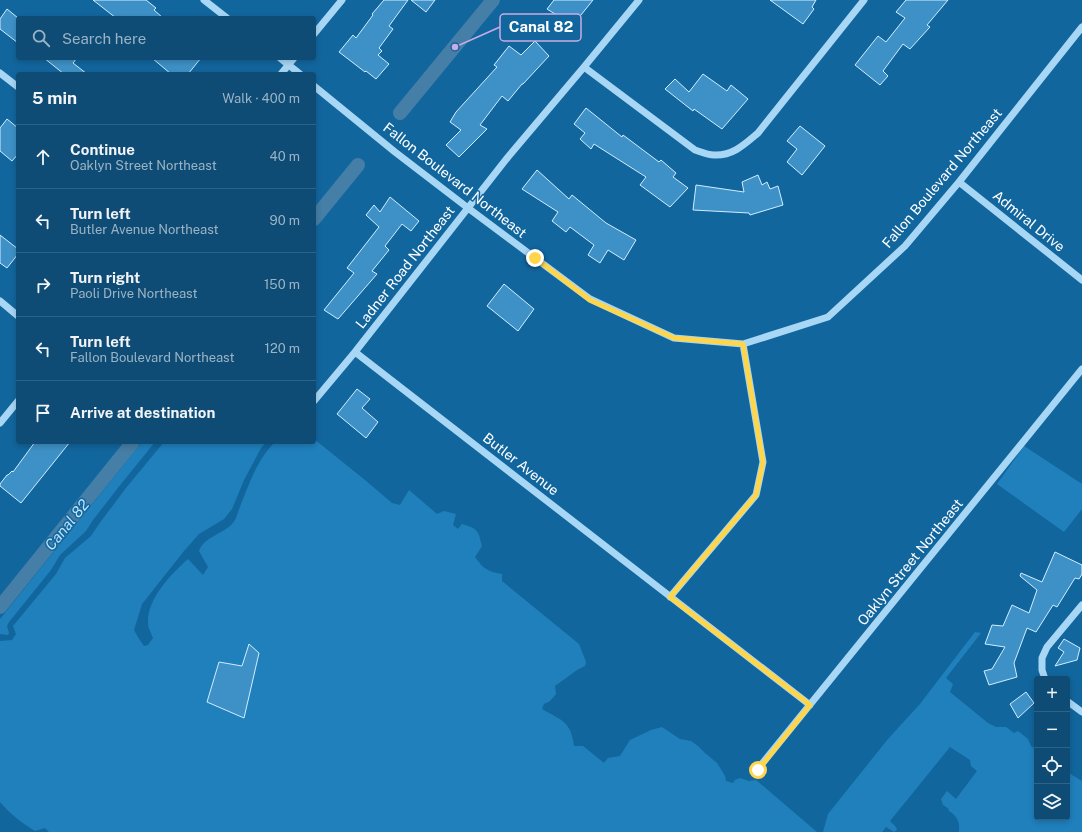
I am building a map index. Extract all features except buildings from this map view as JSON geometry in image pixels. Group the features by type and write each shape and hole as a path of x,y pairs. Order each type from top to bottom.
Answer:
{"street":[{"path":"204,0 224,16"},
{"path":"316,32 342,0"},
{"name":"Ladner Road Northeast","path":"316,399 355,352 508,157 639,0"},
{"path":"584,67 695,150 713,155 725,154 739,149 758,133 864,0"},
{"name":"Fallon Boulevard Northeast","path":"316,88 468,208 590,300 674,338 743,344 828,317 905,246 959,182 1082,27"},
{"path":"282,60 297,72"},
{"path":"283,72 292,60"},
{"path":"0,73 16,85"},
{"name":"Admiral Drive","path":"959,182 1082,280"},
{"path":"0,301 16,314"},
{"path":"670,597 756,495 763,462 743,344"},
{"name":"Butler Avenue","path":"355,352 810,705"},
{"name":"Oaklyn Street Northeast","path":"758,770 1082,369"},
{"path":"0,423 16,403"},
{"path":"1044,676 1042,670 1042,658 1047,647 1082,605"},
{"path":"1070,703 1082,712"}],"shaded area":[{"path":"316,441 392,503 400,505 409,490 437,514 444,511 456,514 453,525 458,529 462,524 474,529 478,533 482,546 475,557 481,564 490,571 502,574 502,581 579,644 586,662 585,666 555,686 556,694 550,701 544,704 542,709 560,719 568,726 573,738 574,746 583,746 604,763 608,758 620,756 630,740 651,730 662,727 680,739 691,741 698,746 717,763 725,776 726,781 733,783 735,780 740,778 749,781 756,780 817,832 49,832 45,828 35,831 25,825 0,802 0,641 12,640 16,634 13,626 56,574 65,558 91,536 126,488 162,444 264,444 244,480 232,509 224,519 199,534 142,604 134,630 144,646 148,645 153,638 148,625 149,614 151,605 156,596 174,572 188,559 203,575 208,567 199,551 201,546 228,527 236,518 255,472 263,456 273,444 316,444"},
{"path":"140,444 153,444 93,520 86,531 60,555 51,570 9,622 7,626 9,633 8,635 0,634 0,619"},
{"path":"1024,446 1082,484 1082,509 1064,532 997,484"},
{"path":"975,632 981,633 946,678 953,684 950,692 988,723 996,727 1006,727 1014,733 1018,731 1028,739 1031,746 1034,748 1034,820 1070,820 1070,774 1082,781 1082,832 959,832 957,819 954,814 948,810 949,809 943,805 941,799 947,791 956,799 977,771 971,766 970,760 950,747 890,821 897,830 894,832 886,827 882,832 823,832 828,814 888,739 920,704"}],"waterway":[{"name":"Canal 82","path":"400,113 493,0"},
{"name":"Canal 82","path":"316,217 358,165"},
{"name":"Canal 82","path":"0,607 131,444"}],"place":[{"name":"Canal 82","path":"455,47"}],"route":[{"path":"535,258 590,300 674,338 743,344 763,462 756,495 670,597 810,705 758,770"}]}
